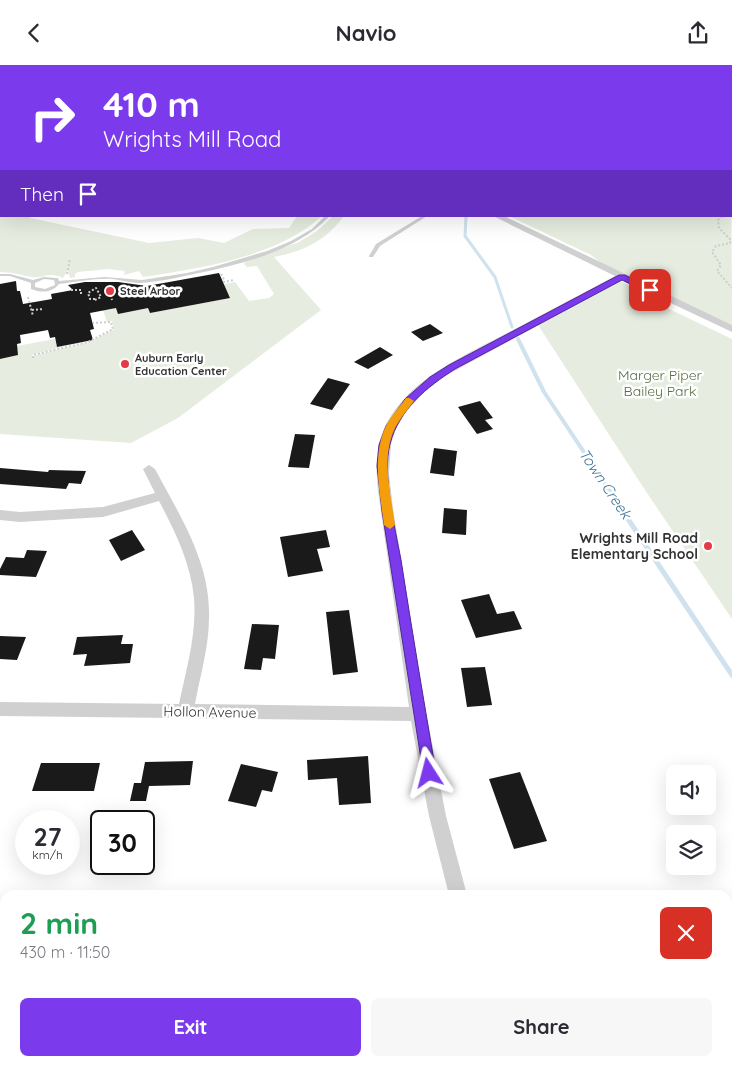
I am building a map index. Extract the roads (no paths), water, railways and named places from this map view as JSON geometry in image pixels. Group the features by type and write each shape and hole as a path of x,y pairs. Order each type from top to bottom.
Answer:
{"street":[{"path":"500,217 732,329"},
{"path":"457,890 432,793 419,714 387,511 382,466 384,445 391,426 408,401 433,379 622,277"},
{"path":"149,469 190,550 201,590 202,618 185,712"},
{"path":"0,515 20,517 103,512 162,496"},
{"name":"Hollon Avenue","path":"0,709 419,714"}],"lane":[{"path":"34,282 33,288 43,291 55,287 58,283 105,279 140,281 225,266 287,244 312,230 327,217"},
{"path":"371,256 378,245 423,217"},
{"path":"0,275 10,275 34,282 49,277 56,279 58,283"}],"waterway":[{"name":"Town Creek","path":"466,217 465,236 495,277 512,327"},
{"name":"Town Creek","path":"518,339 544,392 629,520"},
{"name":"Town Creek","path":"628,519 732,675"}],"place":[{"name":"Steel Arbor","path":"110,291"},
{"name":"Auburn Early Education Center","path":"125,364"},
{"name":"Wrights Mill Road Elementary School","path":"708,546"}],"park label":[{"name":"Marger Piper Bailey Park","path":"660,383"}]}
